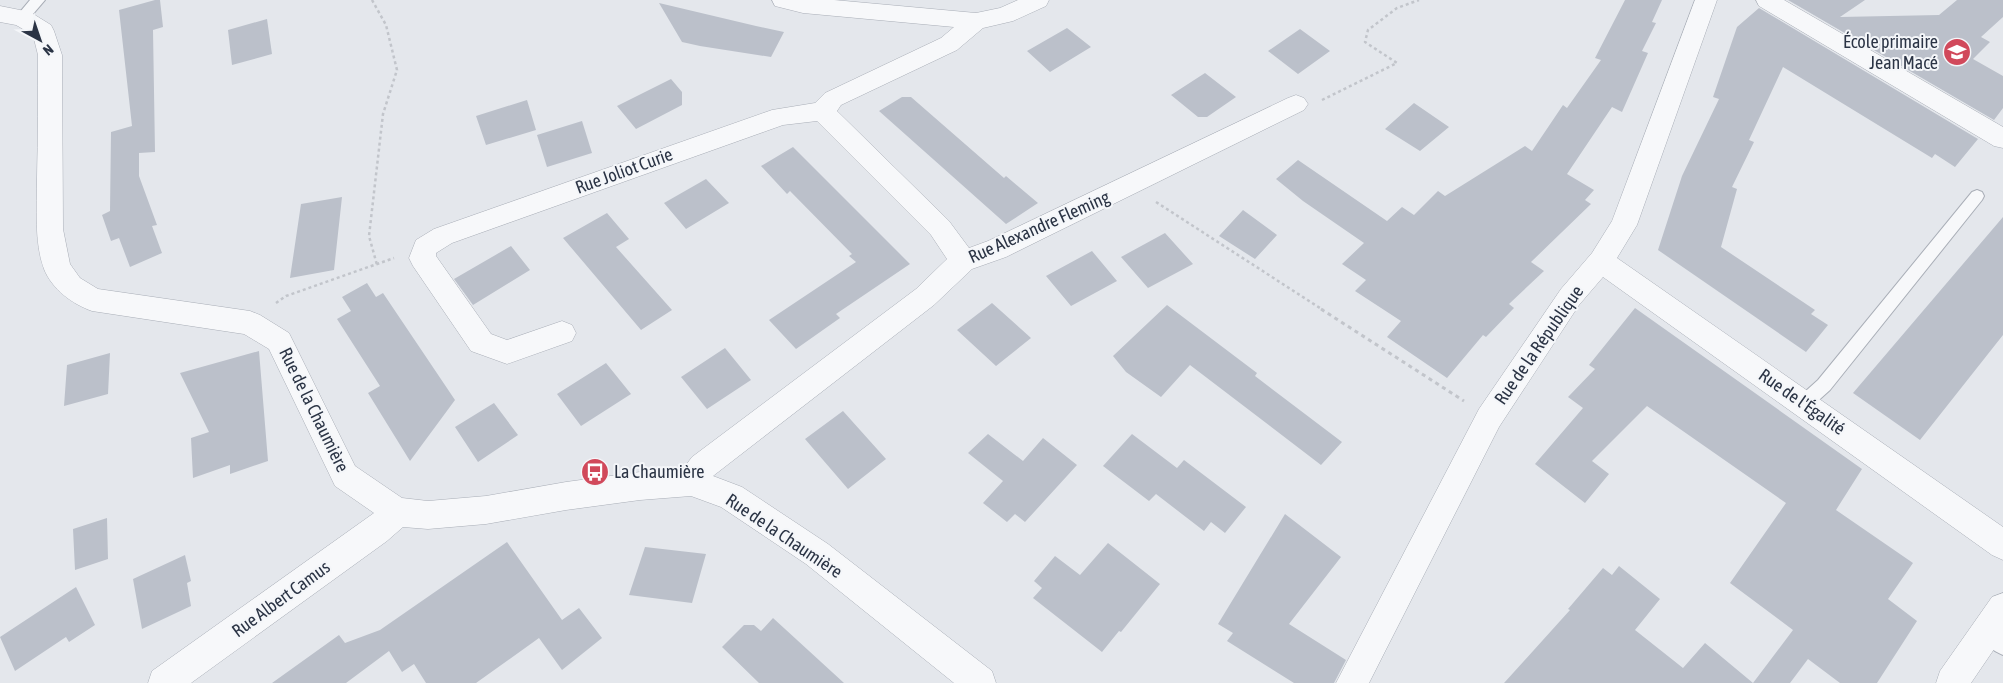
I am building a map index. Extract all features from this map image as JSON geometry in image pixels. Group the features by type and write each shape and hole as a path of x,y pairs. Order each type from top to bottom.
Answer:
{"street":[{"path":"783,0 803,6 976,21 1005,15 1038,0"},
{"name":"Rue de la République","path":"1352,683 1489,418 1570,297 1601,261 1624,226 1706,0"},
{"path":"1767,0 2003,139"},
{"name":"Rue de la Chaumière","path":"20,11 44,32 50,55 50,229 56,268 71,286 92,300 174,310 250,323 280,341 345,476 397,512 428,515 486,510 640,486 691,482 731,497 817,554 980,683"},
{"path":"963,261 940,228 822,111 833,99 949,44 976,21"},
{"name":"Rue Alexandre Fleming","path":"691,482 702,467 925,296 963,261 997,249 1296,104"},
{"name":"Rue Joliot Curie","path":"425,247 443,236 781,116 822,111"},
{"path":"425,247 422,258 482,343 507,352 562,333"},
{"name":"Rue de l'Égalité","path":"1601,261 2003,545"},
{"name":"Rue Albert Camus","path":"164,683 376,531 397,512"},
{"path":"1952,683 1998,629"}],"lane":[{"path":"1804,403 1824,384 1977,196"}],"path":[{"path":"372,0 386,26 397,70 383,114 368,236 377,265"},
{"path":"1296,104 1310,106 1397,63 1365,42 1368,30 1397,8 1419,0"},
{"path":"1130,185 1489,418"},
{"path":"250,323 286,296 425,247"}],"building":[{"path":"160,0 163,27 153,30 155,152 139,153 139,176 157,225 152,226 162,253 130,267 119,238 111,241 102,215 110,211 111,132 132,126 119,10"},
{"path":"1625,0 1662,0 1652,22 1656,23 1642,51 1648,53 1622,112 1612,107 1567,174 1594,190 1585,200 1591,204 1531,262 1544,271 1509,304 1514,308 1486,337 1483,335 1447,378 1387,337 1401,321 1355,291 1366,280 1342,264 1364,243 1303,201 1276,179 1298,160 1387,221 1402,207 1414,215 1438,191 1445,196 1525,146 1532,151 1563,105 1567,108 1601,60 1595,58"},
{"name":"École primaire Jean Macé","path":"1788,0 1865,0 1840,17 1939,15 1957,0 2003,0 2003,17 1981,37 1990,42 1973,59 2003,76 2003,108 1994,120"},
{"path":"659,3 784,32 771,57 682,42"},
{"path":"1759,8 1978,139 1955,167 1935,154 1932,158 1783,67 1749,140 1754,142 1732,187 1737,189 1721,247 1815,310 1811,314 1828,325 1806,352 1658,250 1682,176 1719,99 1713,97 1737,27"},
{"path":"267,19 272,54 232,65 228,30"},
{"path":"1067,28 1091,47 1050,72 1027,51"},
{"path":"1300,29 1330,51 1298,74 1268,51"},
{"path":"1205,73 1236,97 1207,117 1198,117 1171,95"},
{"path":"671,79 682,92 682,105 636,129 617,106"},
{"path":"902,97 911,97 1004,178 1006,176 1038,203 1006,224 879,111"},
{"path":"527,100 536,130 486,145 476,116"},
{"path":"1414,103 1449,127 1420,151 1385,129"},
{"path":"582,121 592,153 547,167 537,135"},
{"path":"793,147 910,264 836,314 840,318 796,349 769,320 856,262 849,256 852,254 790,191 787,194 761,166"},
{"path":"706,179 729,203 686,229 664,203"},
{"path":"342,197 334,270 290,278 301,204"},
{"path":"1243,210 1277,235 1255,259 1219,236"},
{"path":"607,213 629,239 616,247 672,310 641,330 563,238"},
{"path":"2003,217 2003,335 1920,440 1853,393"},
{"path":"1165,233 1193,264 1148,288 1121,257"},
{"path":"511,246 530,270 473,305 454,279"},
{"path":"1092,251 1117,281 1071,306 1046,276"},
{"path":"367,283 376,297 383,293 455,400 410,461 368,393 380,386 337,319 351,311 342,297"},
{"path":"992,303 1031,338 996,366 957,330"},
{"path":"1167,305 1257,373 1255,376 1342,442 1321,465 1190,365 1161,397 1126,372 1113,356"},
{"path":"1635,308 1862,469 1836,510 1913,563 1888,599 1917,621 1877,683 1840,683 1808,659 1790,683 1753,683 1793,630 1730,583 1786,503 1647,406 1592,461 1609,474 1585,503 1535,464 1583,408 1568,397 1595,369 1589,365"},
{"path":"725,348 751,380 707,409 681,377"},
{"path":"259,351 268,461 230,474 230,465 193,478 191,438 209,432 180,373"},
{"path":"110,353 108,394 64,406 67,365"},
{"path":"606,363 631,394 581,426 557,394"},
{"path":"494,403 518,435 478,462 455,427"},
{"path":"843,411 886,459 848,489 805,439"},
{"path":"988,434 1023,461 1043,438 1077,465 1025,522 1015,514 1007,522 983,503 1003,481 968,453"},
{"path":"1132,434 1177,468 1184,460 1246,507 1225,533 1211,522 1204,531 1156,494 1149,501 1103,466"},
{"path":"1285,514 1341,557 1289,624 1346,660 1334,683 1294,683 1227,641 1233,633 1218,624"},
{"path":"107,518 108,559 75,570 73,529"},
{"path":"507,542 562,620 579,608 602,638 562,670 539,638 476,683 426,683 414,664 402,672 389,651 346,683 272,683 339,635 345,643 380,630"},
{"path":"1108,543 1160,584 1102,652 1033,598 1042,588 1034,581 1055,556 1080,575"},
{"path":"645,547 706,554 692,603 629,595"},
{"path":"185,555 191,581 187,583 191,606 142,629 133,579"},
{"path":"1619,566 1660,599 1635,630 1683,668 1705,643 1753,683 1504,683 1570,610 1568,609 1603,568 1612,575"},
{"path":"76,587 95,625 69,642 66,637 15,671 0,637"},
{"path":"773,618 844,683 759,683 722,647 744,625 754,625 761,631"}],"place":[{"name":"École primaire Jean Macé","path":"1957,52"},
{"name":"La Chaumière","path":"595,472"}]}
